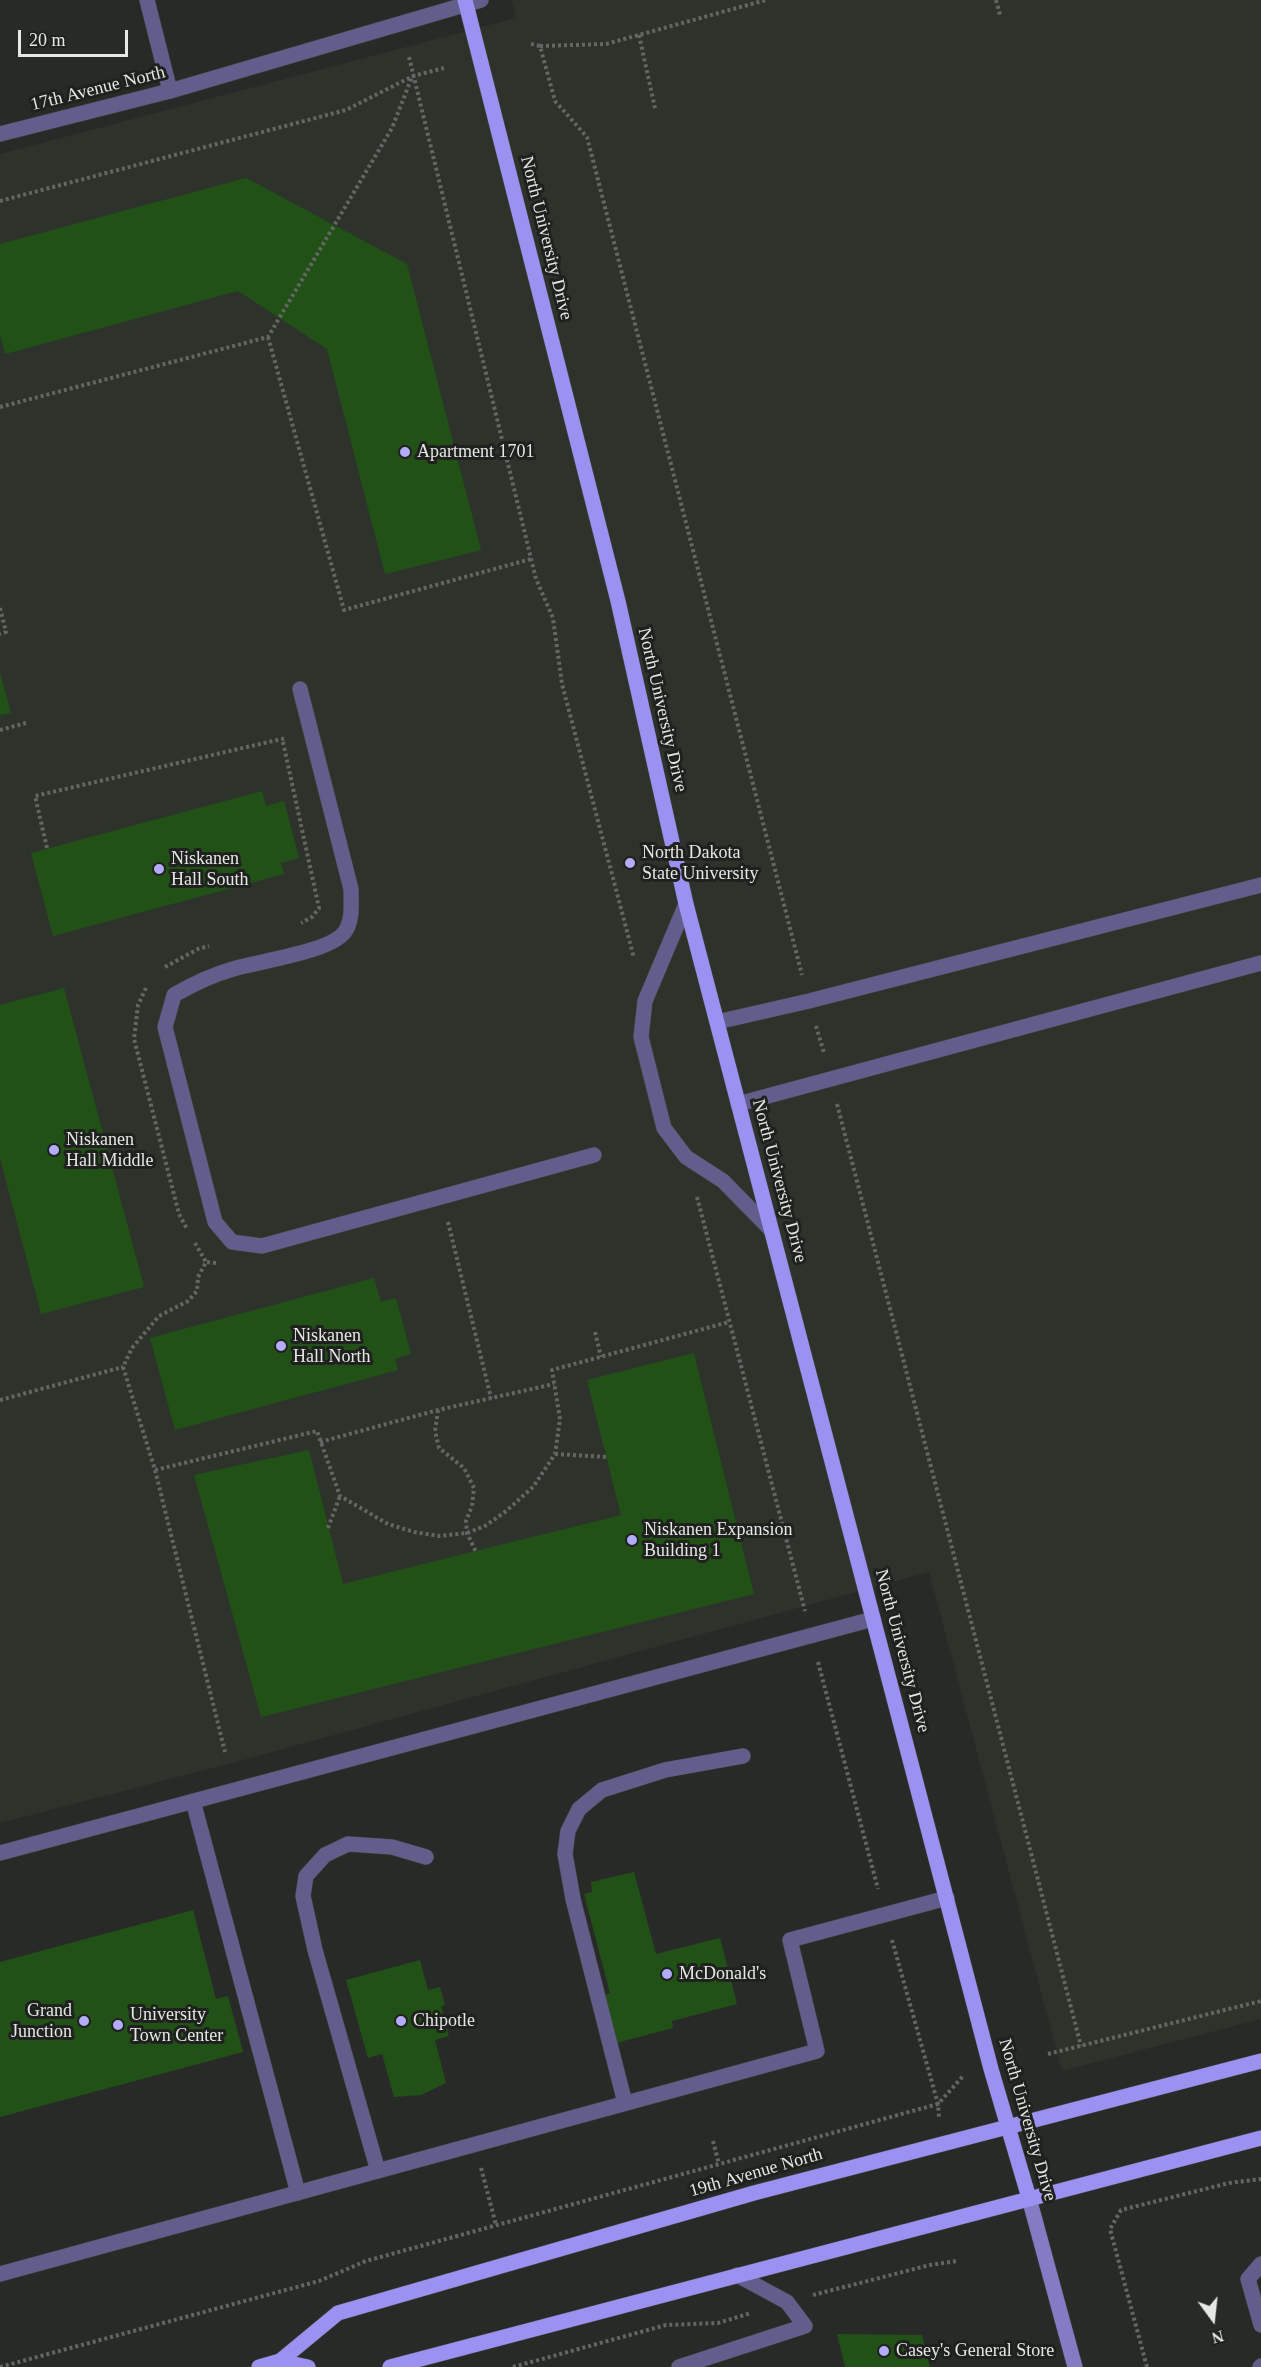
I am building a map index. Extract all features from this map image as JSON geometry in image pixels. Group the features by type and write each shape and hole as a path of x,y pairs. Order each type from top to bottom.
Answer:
{"main road":[{"name":"North University Drive","path":"465,2 618,601 686,904 946,1898 1075,2367"},
{"name":"19th Avenue North","path":"281,2364 338,2313 743,2196 1261,2061"},
{"path":"390,2367 1261,2138"},
{"name":"19th Avenue North","path":"259,2367 281,2364 308,2367"}],"street":[{"path":"147,0 170,91"},
{"name":"17th Avenue North","path":"0,134 170,91 465,2 481,0"},
{"path":"300,689 351,889 351,915 346,932 327,945 233,969 197,981 174,995 165,1027 214,1222 232,1242 262,1246 594,1155"},
{"path":"717,1022 809,1001 1261,885"},
{"path":"686,904 645,1000 641,1037 658,1106 664,1128 686,1157 723,1181 772,1231"},
{"path":"738,1104 1261,963"},
{"path":"0,1853 873,1619"},
{"path":"626,2103 573,1899 565,1854 568,1831 579,1809 602,1790 665,1770 743,1756"},
{"path":"193,1801 298,2193"},
{"path":"378,2171 315,1950 303,1896 306,1876 325,1855 348,1844 392,1847 426,1857"},
{"path":"0,2274 817,2051 790,1940 946,1898"},
{"path":"1261,2264 1248,2279 1261,2325"},
{"path":"679,2367 805,2326 787,2302 737,2275"}],"path":[{"path":"531,44 540,46 606,44 766,0"},
{"path":"996,0 1000,15"},
{"path":"639,35 656,108"},
{"path":"540,46 555,101 587,137 1081,2046"},
{"path":"0,201 346,110 413,76 444,68"},
{"path":"0,406 268,337 392,128 413,76"},
{"path":"268,337 344,610 531,559"},
{"path":"0,609 6,632 0,634"},
{"path":"0,730 27,723"},
{"path":"47,848 35,796 310,731"},
{"path":"437,1224 448,1221 491,1398"},
{"path":"217,1263 206,1262 198,1277 197,1291 188,1300 159,1316 132,1348 123,1367 155,1470 225,1752"},
{"path":"155,1470 317,1431 340,1496 388,1524 414,1532 439,1536 467,1533 485,1526 526,1494 555,1454 560,1419 552,1370 730,1322"},
{"path":"595,1332 601,1357"},
{"path":"0,1400 123,1367"},
{"path":"320,1442 438,1410 554,1384"},
{"path":"438,1410 435,1431 439,1448 464,1468 474,1488 472,1506 466,1521 467,1533 476,1552"},
{"path":"555,1454 607,1458"},
{"path":"328,1528 340,1496"},
{"path":"1048,2054 1261,2001"},
{"path":"0,2367 319,2281 366,2261 938,2104 964,2075"},
{"path":"713,2141 719,2164"},
{"path":"474,2144 496,2225"},
{"path":"1148,2367 1110,2229 1121,2210 1229,2183 1261,2179"},
{"path":"513,2367 666,2325 718,2323 787,2302 930,2265 957,2261"}],"shaded area":[{"name":"North Dakota State University","path":"512,0 1261,0 1261,2019 1062,2071 929,1572 232,1763 0,1823 0,154 516,18"}],"building":[{"name":"Apartment 1701","path":"246,178 407,264 481,550 385,574 327,349 238,291 5,354 0,335 0,244"},
{"path":"0,673 11,713 0,715"},
{"name":"Niskanen Hall South","path":"262,791 266,806 284,801 299,858 281,863 284,874 53,936 31,853"},
{"name":"Niskanen Hall Middle","path":"64,988 144,1287 41,1314 0,1158 0,1005"},
{"name":"Niskanen Hall North","path":"374,1278 381,1302 396,1298 411,1354 395,1359 398,1370 175,1430 150,1338"},
{"name":"Niskanen Expansion Building 1","path":"694,1353 754,1594 261,1717 194,1475 309,1450 343,1584 621,1515 587,1380"},
{"name":"McDonald's","path":"634,1872 656,1954 720,1938 737,2004 672,2021 673,2028 616,2043 603,1996 610,1993 584,1894 592,1892 591,1882"},
{"name":"University Town Center","path":"193,1910 216,1999 228,1996 243,2052 0,2117 0,1962"},
{"name":"Chipotle","path":"420,1960 428,1990 440,1987 445,2005 441,2006 449,2036 435,2040 446,2083 421,2095 394,2097 382,2054 368,2058 346,1980"},
{"name":"Casey's General Store","path":"837,2334 922,2335 930,2367 845,2367"}],"place":[{"name":"Apartment 1701","path":"405,452"},
{"name":"North Dakota State University","path":"630,863"},
{"name":"Niskanen Hall South","path":"159,869"},
{"name":"Niskanen Hall Middle","path":"54,1150"},
{"name":"Niskanen Hall North","path":"281,1346"},
{"name":"Niskanen Expansion Building 1","path":"632,1540"},
{"name":"McDonald's","path":"667,1974"},
{"name":"Grand Junction","path":"84,2021"},
{"name":"Chipotle","path":"401,2021"},
{"name":"University Town Center","path":"118,2025"},
{"name":"Casey's General Store","path":"884,2351"}]}
